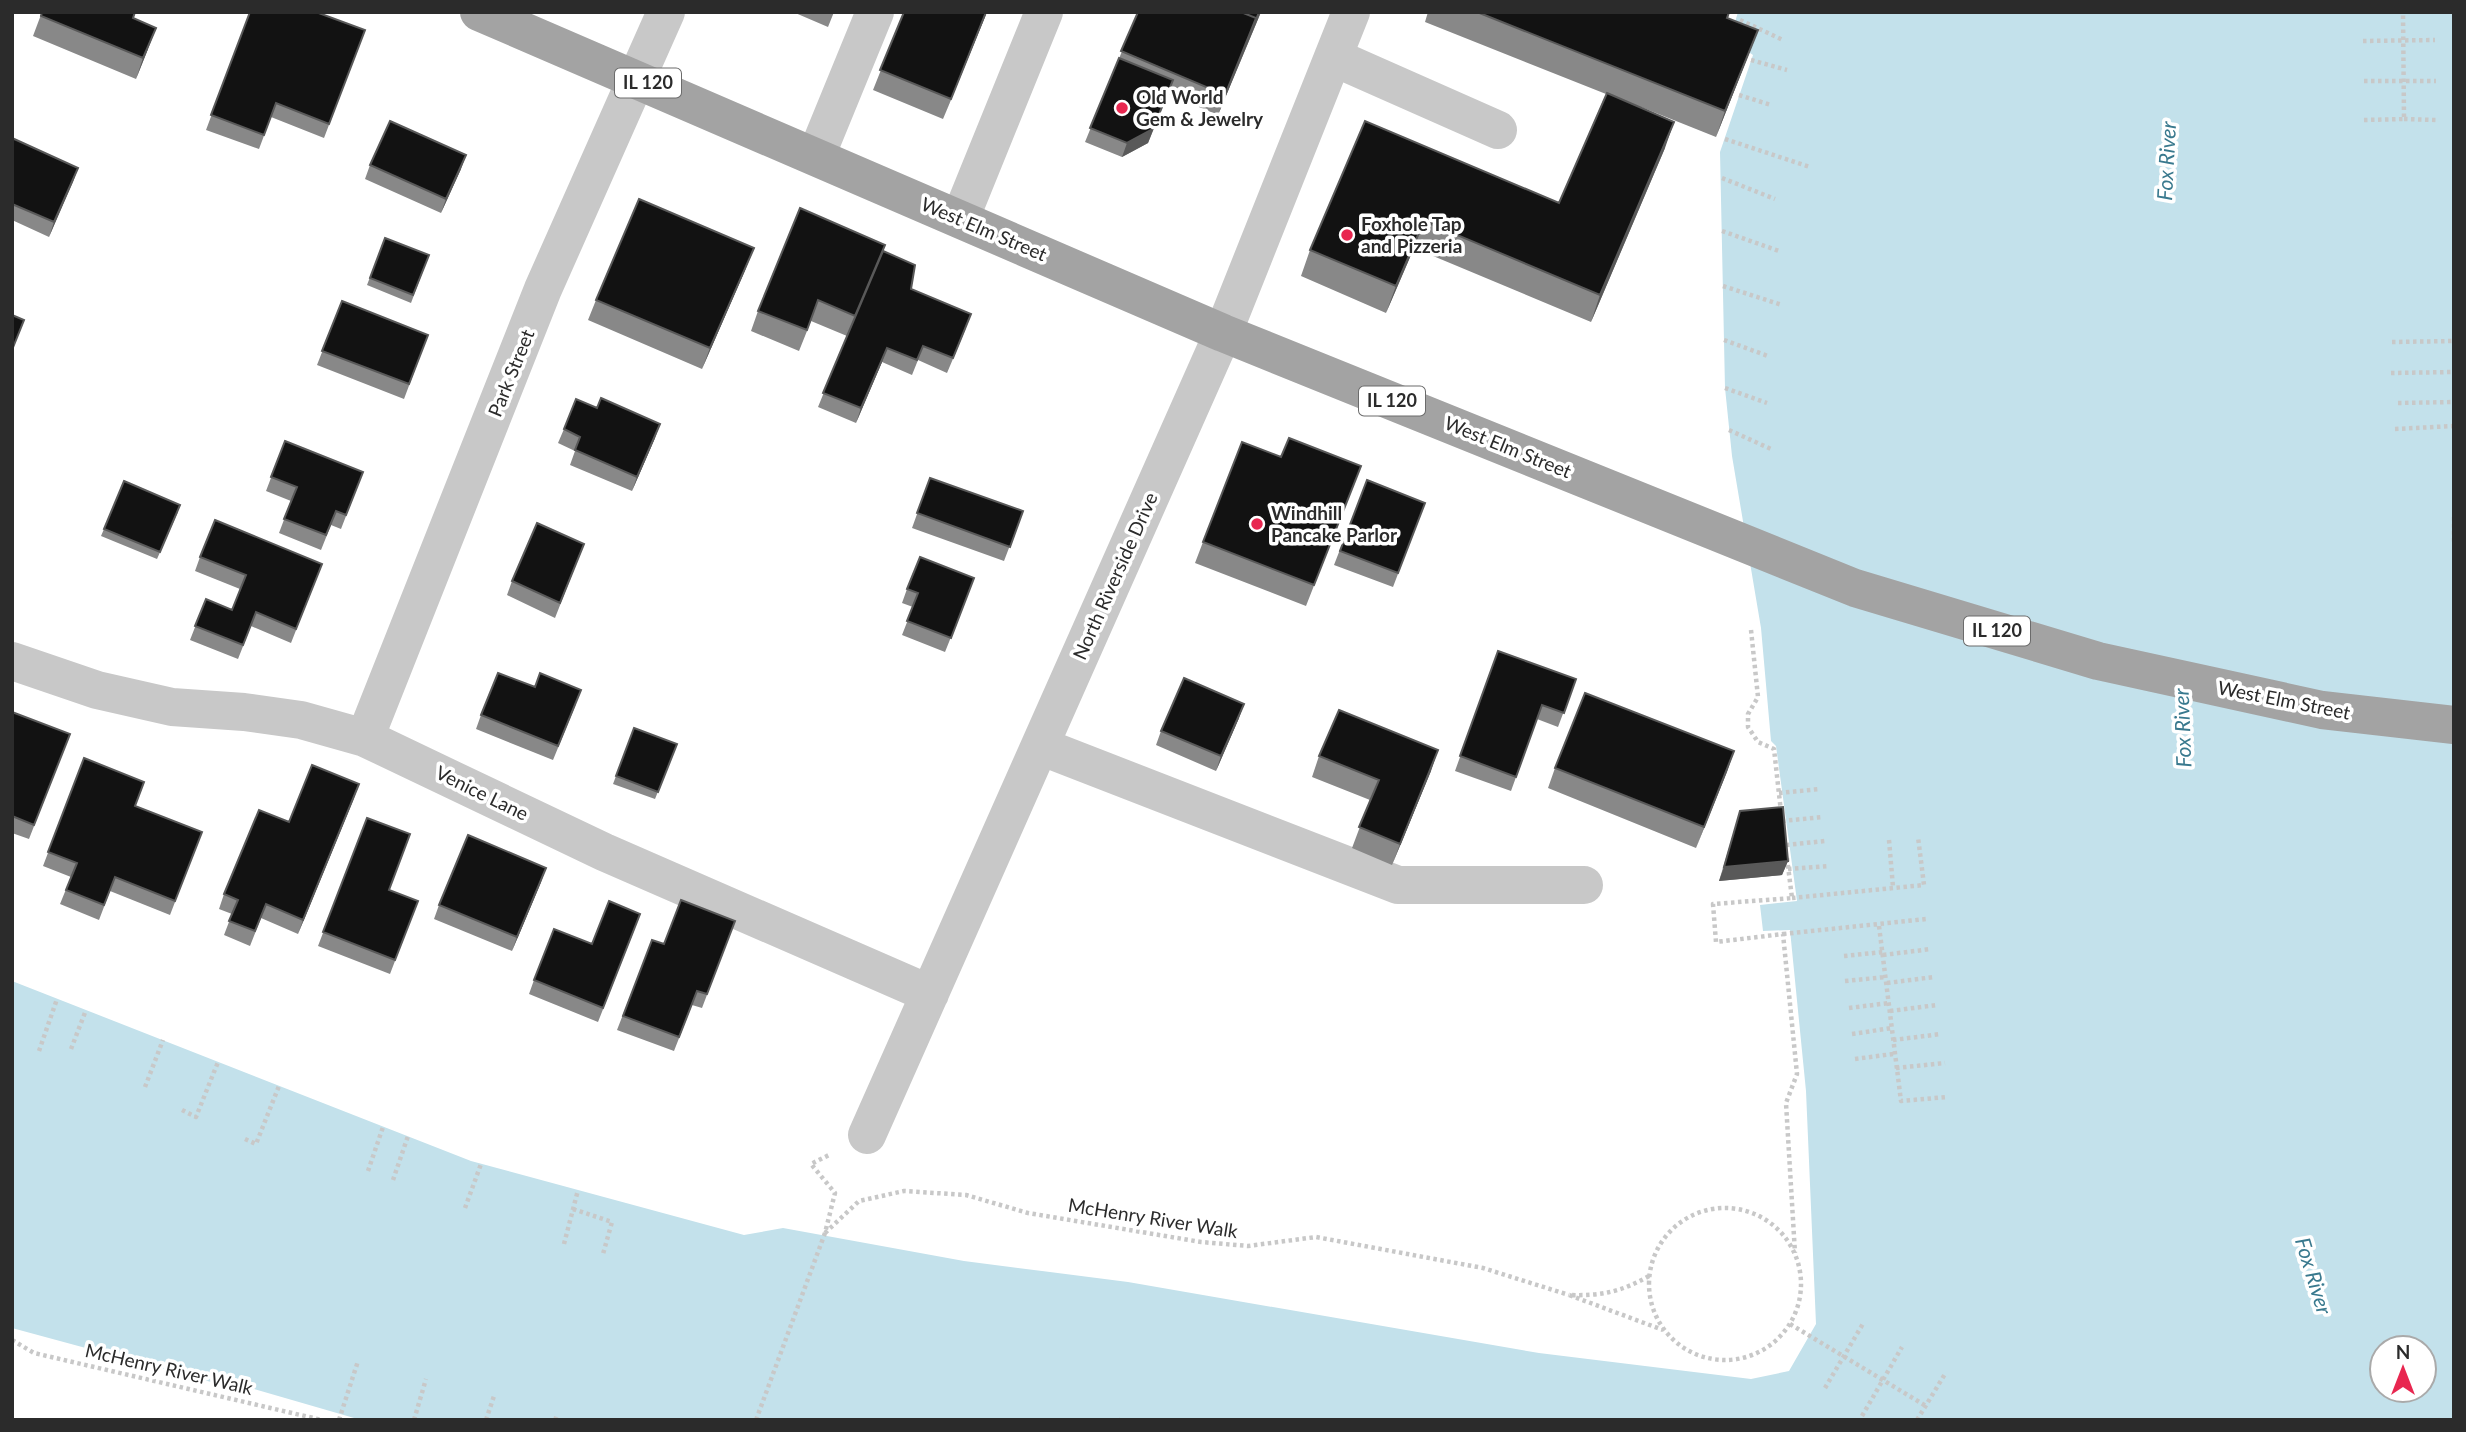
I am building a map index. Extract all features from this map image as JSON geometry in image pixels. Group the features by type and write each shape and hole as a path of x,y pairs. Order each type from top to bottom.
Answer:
{"main road":[{"name":"West Elm Street","path":"479,12 1223,333 1855,588 2098,661 2322,710 2454,725"}],"street":[{"name":"Park Street","path":"365,738 543,289 666,12"},
{"path":"816,156 874,12"},
{"path":"960,219 1044,12"},
{"name":"North Riverside Drive","path":"867,1135 1223,333 1351,12"},
{"path":"1333,57 1498,130"},
{"name":"Venice Lane","path":"12,661 97,690 172,708 244,712 301,720 365,738 604,852 930,994"},
{"path":"1040,746 1398,885 1584,885"}],"path":[{"path":"2403,12 2404,119"},
{"path":"1740,20 1783,40"},
{"path":"2363,41 2435,40"},
{"path":"1751,60 1787,70"},
{"path":"2364,81 2436,81"},
{"path":"1739,95 1771,105"},
{"path":"2364,120 2436,120"},
{"path":"1725,139 1811,167"},
{"path":"1722,178 1775,199"},
{"path":"1722,231 1779,251"},
{"path":"1723,286 1782,305"},
{"path":"1724,340 1768,356"},
{"path":"2392,342 2454,341"},
{"path":"2391,373 2454,372"},
{"path":"1725,388 1767,403"},
{"path":"2398,403 2454,402"},
{"path":"2395,429 2454,426"},
{"path":"1729,430 1771,449"},
{"path":"2454,517 2454,545"},
{"path":"1751,630 1758,697 1748,714 1748,727 1758,742 1774,749 1792,898"},
{"path":"1779,793 1820,789"},
{"path":"1783,821 1823,817"},
{"path":"1918,836 1924,885 1713,904 1716,942 1926,919"},
{"path":"1889,840 1893,887"},
{"path":"1786,845 1825,841"},
{"path":"1788,869 1829,866"},
{"path":"1879,926 1901,1101 1947,1097"},
{"path":"1783,934 1797,1074 1786,1103 1795,1253 1801,1277 1799,1301 1790,1324 1926,1406"},
{"path":"1844,956 1931,949"},
{"path":"1845,981 1934,976"},
{"path":"39,1051 57,999"},
{"path":"1849,1008 1889,1003"},
{"path":"1890,1011 1937,1005"},
{"path":"71,1049 86,1010"},
{"path":"1852,1034 1892,1028"},
{"path":"1893,1040 1941,1034"},
{"path":"145,1087 163,1040"},
{"path":"1855,1059 1893,1054"},
{"path":"182,1110 196,1116 218,1062"},
{"path":"1896,1068 1945,1063"},
{"path":"245,1139 256,1144 279,1086"},
{"path":"368,1171 383,1127"},
{"path":"756,1420 825,1233 835,1194 811,1164 867,1135"},
{"path":"393,1180 408,1136"},
{"path":"465,1208 481,1164"},
{"path":"564,1244 578,1190"},
{"name":"McHenry River Walk","path":"825,1233 859,1201 904,1191 966,1195 1028,1213 1201,1242 1248,1246 1315,1237 1483,1268 1569,1295 1666,1331"},
{"path":"573,1209 612,1222 603,1254"},
{"path":"1649,1276 1656,1251 1671,1230 1691,1216 1714,1209 1739,1209 1762,1217 1782,1233 1795,1253"},
{"name":"McHenry River Walk","path":"1569,1295 1601,1296 1625,1290 1649,1276 1651,1301 1666,1331 1678,1344 1700,1356 1726,1360 1751,1355 1773,1343 1790,1324"},
{"path":"1825,1388 1846,1357 1864,1322"},
{"name":"McHenry River Walk","path":"12,1340 34,1353 322,1420"},
{"path":"1862,1416 1902,1347"},
{"path":"339,1420 358,1361"},
{"path":"1917,1420 1945,1374"},
{"path":"414,1420 426,1379"},
{"path":"486,1420 494,1396"}],"water":[{"name":"Fox River","path":"1738,12 2454,12 2454,1420 361,1420 254,1389 248,1392 12,1328 12,981 471,1161 744,1235 783,1228 964,1261 1128,1282 1539,1353 1751,1379 1789,1371 1816,1324 1806,1091 1790,930 1763,931 1760,905 1797,901 1776,746 1771,741 1761,628 1732,456 1725,388 1720,152 1753,55 1730,39"}],"building":[{"path":"42,12 135,12 133,18 156,28 143,58 41,16"},
{"path":"250,12 316,12 365,30 329,124 276,103 264,135 211,115"},
{"path":"904,12 986,12 951,99 880,70"},
{"path":"1138,12 1241,12 1256,18 1225,95 1121,51"},
{"path":"1241,12 1259,12 1254,25 1256,18"},
{"path":"1477,12 1729,12 1727,18 1758,30 1725,111"},
{"path":"1119,58 1173,80 1153,129 1127,143 1090,128"},
{"path":"1607,93 1674,122 1600,295 1424,221 1396,286 1310,250 1365,121 1559,203"},
{"path":"390,121 466,155 446,199 370,165"},
{"path":"12,138 78,168 54,222 12,204"},
{"path":"639,199 754,248 710,348 596,300"},
{"path":"800,208 885,245 855,316 818,300 807,330 758,311"},
{"path":"385,238 429,255 413,295 370,278"},
{"path":"883,251 915,265 911,289 971,314 953,358 923,346 917,360 887,348 861,408 823,393"},
{"path":"342,301 428,335 409,384 322,351"},
{"path":"12,315 24,320 12,350"},
{"path":"601,398 660,424 637,477 575,450 580,437 564,429 576,399 597,408"},
{"path":"1289,438 1361,466 1314,585 1203,542 1242,442 1281,457"},
{"path":"285,441 363,472 346,515 336,511 326,535 284,519 297,487 271,477"},
{"path":"930,478 1023,511 1010,547 917,513"},
{"path":"1367,480 1425,503 1398,573 1340,551"},
{"path":"124,481 180,505 160,552 104,529"},
{"path":"215,520 322,564 296,629 256,612 243,645 195,626 206,599 232,610 246,575 200,557"},
{"path":"537,523 584,544 560,603 512,581"},
{"path":"920,557 974,578 951,638 907,621 918,593 907,589"},
{"path":"1498,651 1576,679 1564,713 1542,705 1516,777 1460,756"},
{"path":"498,673 535,687 540,673 581,690 558,746 481,715"},
{"path":"1184,678 1244,704 1221,756 1161,731"},
{"path":"1585,693 1734,751 1704,827 1555,768"},
{"path":"1339,710 1438,750 1400,844 1359,827 1379,780 1319,756"},
{"path":"12,712 70,734 34,825 12,816"},
{"path":"634,728 677,744 658,792 616,776"},
{"path":"84,758 144,782 135,806 202,832 175,901 115,877 104,905 66,890 77,863 48,852"},
{"path":"312,765 359,784 303,920 266,904 255,931 229,921 238,900 224,894 259,810 289,822"},
{"path":"1783,807 1788,861 1724,867 1740,811"},
{"path":"367,818 410,834 389,890 418,901 395,960 323,932"},
{"path":"468,835 546,868 517,937 439,905"},
{"path":"681,900 735,921 707,994 697,991 679,1037 623,1016 652,940 664,944"},
{"path":"609,901 640,914 603,1008 534,980 554,929 592,944"}],"place":[{"name":"Old World Gem & Jewelry","path":"1122,108"},
{"name":"Foxhole Tap and Pizzeria","path":"1347,235"},
{"name":"Windhill Pancake Parlor","path":"1257,524"}]}
